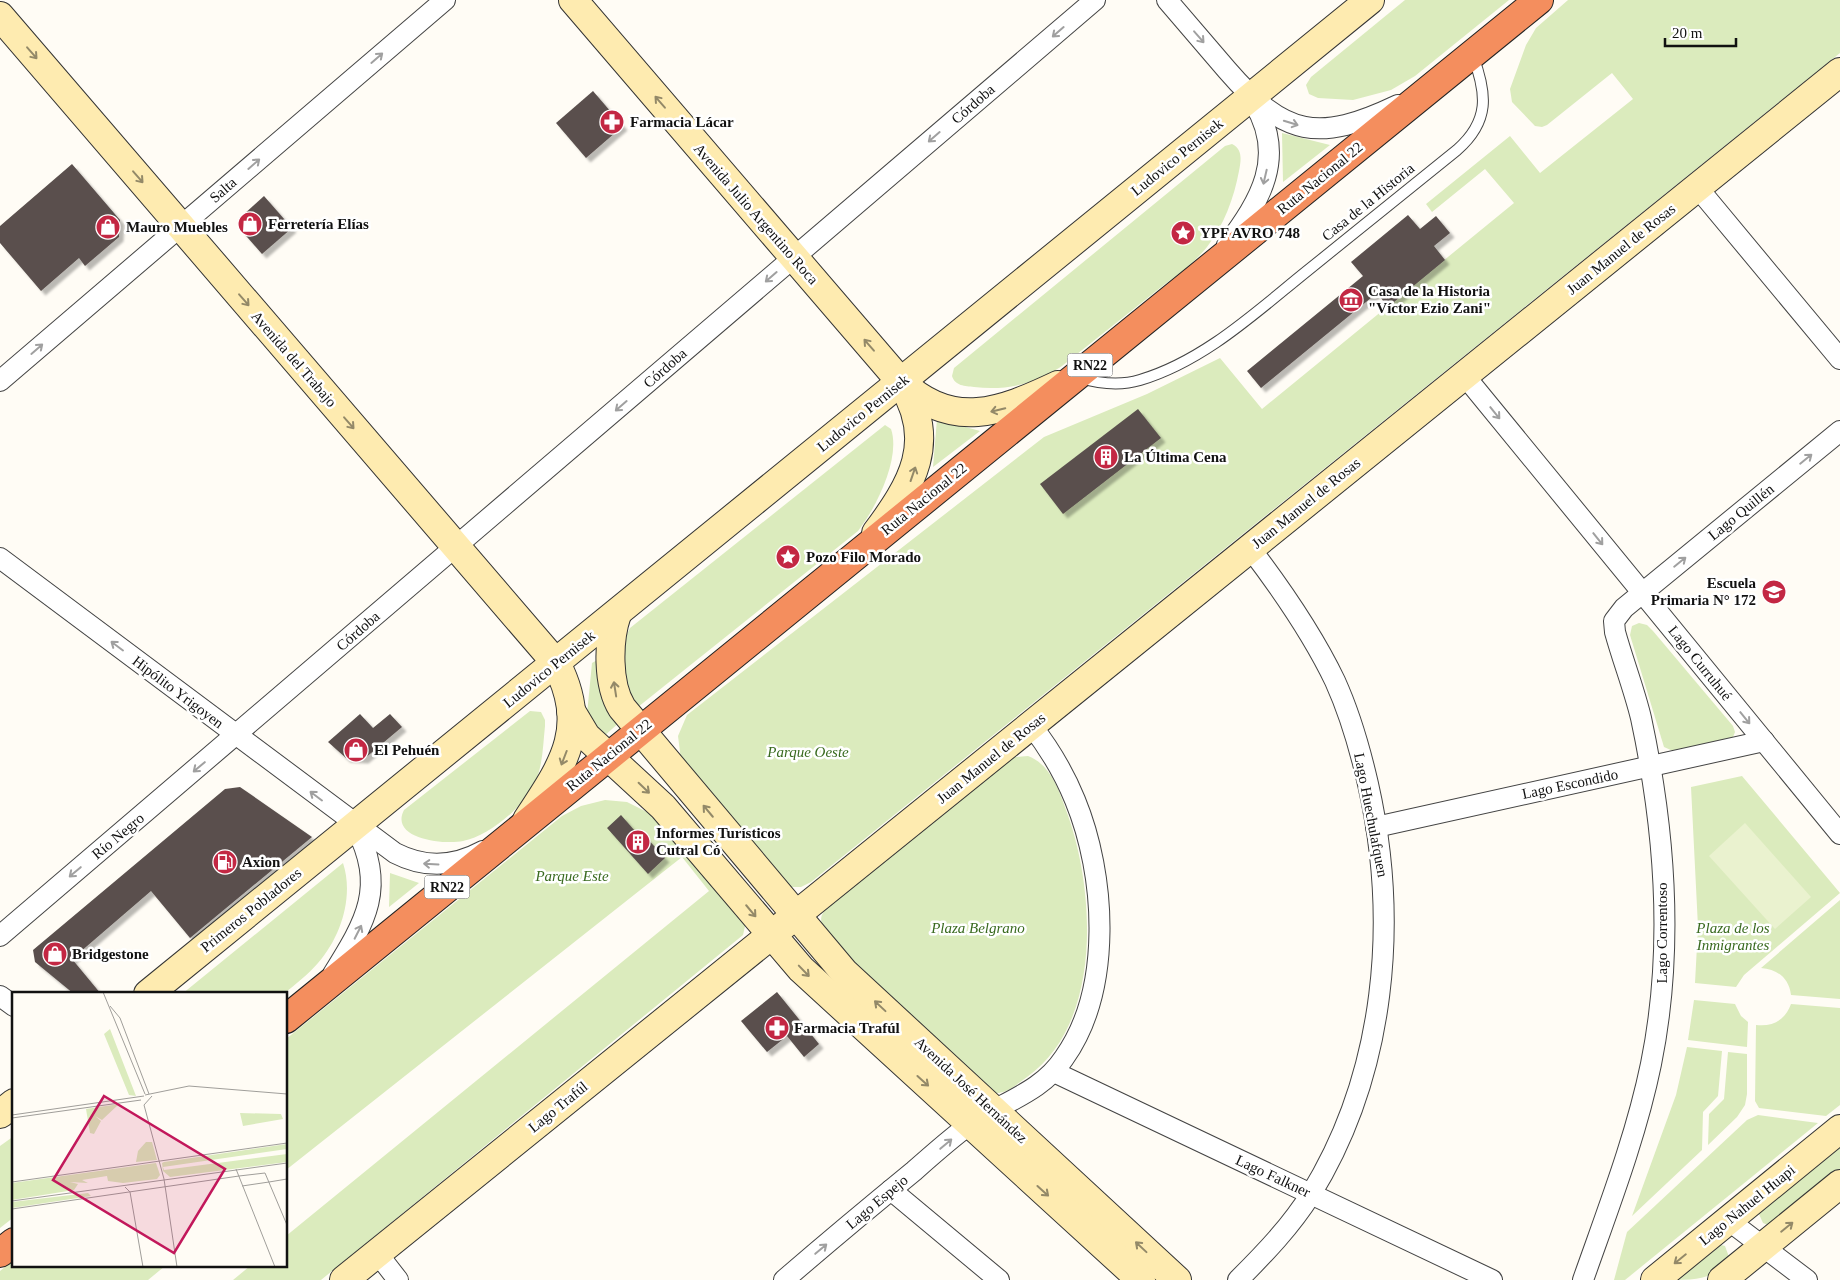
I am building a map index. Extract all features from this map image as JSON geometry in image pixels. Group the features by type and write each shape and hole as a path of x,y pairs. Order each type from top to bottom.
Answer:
{"highway":[{"name":"Ruta Nacional 22","path":"288,1017 640,729 1539,0"},
{"path":"0,1253 12,1244"}],"street":[{"name":"Salta","path":"0,381 445,0"},
{"name":"Avenida Julio Argentino Roca","path":"572,0 901,382 915,395 936,406 961,412 980,412 1015,405 1075,377"},
{"name":"Córdoba","path":"236,736 1095,0"},
{"path":"1167,0 1251,97 1271,114 1287,122 1330,128 1366,120 1427,91"},
{"name":"Ludovico Pernisek","path":"355,826 1370,0"},
{"name":"Avenida del Trabajo","path":"0,16 556,663 564,681 571,710 586,736 608,756"},
{"name":"Juan Manuel de Rosas","path":"771,935 1840,72"},
{"path":"1210,267 1250,214 1259,198 1267,172 1268,146 1266,129 1251,97"},
{"path":"1697,187 1840,359"},
{"name":"Lago Curruhué","path":"1464,375 1840,834"},
{"name":"Avenida Julio Argentino Roca","path":"868,544 901,499 916,466 919,447 918,422 914,405 901,382"},
{"name":"Lago Quillén","path":"1642,592 1840,431"},
{"name":"Lago Huechulafquen","path":"1238,1280 1290,1224 1311,1194 1337,1146 1358,1090 1374,1026 1383,965 1385,910 1376,827 1357,741 1335,681 1300,617 1250,548"},
{"name":"Hipólito Yrigoyen","path":"0,558 355,826 400,856 433,864 452,863 469,858 517,830"},
{"name":"Lago Correntoso","path":"1583,1280 1634,1129 1651,1065 1657,1032 1664,966 1659,839 1650,766 1640,717 1614,626 1619,612 1642,592"},
{"path":"617,614 611,634 610,649 615,691 622,708 640,729"},
{"name":"Avenida del Trabajo","path":"517,830 562,764 569,743 571,710"},
{"name":"Lago Espejo","path":"784,1280 970,1124 1031,1090 1054,1072 1073,1044 1091,997 1098,954 1099,910 1092,857 1078,806 1057,762 1031,725"},
{"name":"Avenida José Hernández","path":"640,729 795,916 861,989 1176,1280"},
{"name":"Río Negro","path":"0,936 236,736"},
{"name":"Lago Escondido","path":"1376,827 1764,741"},
{"name":"Avenida José Hernández","path":"608,756 663,807 771,935 824,992 1142,1280"},
{"name":"Hipólito Yrigoyen","path":"323,988 356,937 369,905 371,883 369,863 364,843 355,826"},
{"name":"Primeros Pobladores","path":"150,992 355,826"},
{"name":"Lago Trafúl","path":"344,1280 771,935"},
{"path":"0,996 12,1005"},
{"name":"Lago Falkner","path":"1054,1072 1492,1280"},
{"path":"0,1114 12,1104"},
{"name":"Lago Nahuel Huapi","path":"1655,1280 1840,1129"},
{"path":"1722,1280 1840,1184"},
{"path":"891,1190 999,1280"},
{"path":"1728,1220 1807,1280"},
{"path":"377,1253 398,1280"}],"lane":[{"name":"Casa de la Historia","path":"1075,377 1112,384 1132,382 1164,371 1193,356 1246,321 1465,142 1482,115 1484,96 1472,54"}],"green space":[{"path":"1405,0 1509,0 1415,76 1391,90 1353,100 1318,98 1309,94 1306,85 1311,77"},
{"name":"Parque Oeste","path":"1568,0 1840,0 1840,53 811,882 801,887 790,887 681,760 678,736 687,715 1044,437 1147,394 1220,358 1262,409 1514,203 1485,169 1432,212 1426,204 1510,136 1540,173 1633,99 1612,73 1542,127 1535,126 1512,102 1510,89 1526,45 1536,28"},
{"path":"1282,133 1330,145 1283,182"},
{"path":"1232,144 1240,152 1241,159 1231,201 1213,239 1189,265 1052,372 1031,382 1009,387 986,388 961,385 955,382 952,376 954,368 1225,146"},
{"path":"937,419 980,431 933,467"},
{"path":"885,425 891,429 893,441 890,468 879,496 858,531 638,707 623,686 624,640 630,628"},
{"path":"1639,623 1647,625 1653,631 1733,726 1735,732 1733,737 1673,751 1664,747 1630,635 1632,626"},
{"path":"599,659 621,721 603,737 587,714 592,663"},
{"path":"530,711 541,712 545,720 538,776 530,792 505,819 484,833 473,838 455,842 432,841 421,838 411,834 404,828 401,820 404,810"},
{"name":"Plaza Belgrano","path":"1028,756 1042,765 1053,778 1076,841 1083,877 1087,914 1086,952 1081,989 1070,1023 1052,1053 1016,1085 1003,1092 994,1093 982,1087 827,935 821,917 828,907 1009,760 1015,757"},
{"name":"Plaza de los Inmigrantes","path":"1742,776 1840,893 1744,975 1736,987 1695,983 1698,927 1691,787"},
{"name":"Parque Este","path":"605,800 627,802 655,816 746,922 743,935 321,1280 233,1280 248,1268 288,1268 288,1234 709,891 682,857 288,1168 288,1037 562,816 581,806"},
{"path":"1745,823 1811,897 1775,929 1709,856"},
{"path":"343,863 347,889 346,902 339,929 326,953 318,963 286,992 184,992"},
{"path":"390,873 419,883 389,907"},
{"name":"Plaza de los Inmigrantes","path":"1840,900 1840,999 1791,995 1785,979 1777,972 1761,968"},
{"path":"1694,1000 1735,1004 1741,1016 1748,1022 1747,1047 1688,1040"},
{"path":"1791,1004 1840,1008 1840,1105 1826,1116 1759,1108 1755,1101 1756,1025 1768,1025 1778,1021"},
{"path":"1687,1047 1722,1051 1718,1096 1703,1112 1702,1150 1632,1216 1676,1095"},
{"path":"1728,1052 1747,1054 1747,1094 1745,1105 1737,1117 1708,1145 1709,1114 1724,1099"},
{"path":"1758,1115 1818,1123 1625,1280 1614,1280 1627,1232 1747,1120"},
{"path":"12,1137 12,1219 0,1228 0,1146"},
{"path":"1840,1141 1840,1173 1770,1226 1763,1223 1758,1212"},
{"path":"1718,1244 1725,1246 1729,1257 1719,1270 1696,1279 1669,1280"},
{"path":"12,1262 12,1268 163,1268 148,1280 0,1280 0,1271"}],"building":[{"path":"593,91 623,126 586,158 556,123"},
{"path":"72,164 120,220 119,237 85,266 79,258 41,291 0,243 0,226"},
{"path":"264,196 292,228 262,254 241,230 243,215"},
{"name":"Casa de la Historia \"Víctor Ezio Zani\"","path":"1408,215 1420,229 1436,216 1450,233 1434,246 1445,260 1388,307 1377,293 1261,388 1247,371 1363,276 1351,262"},
{"name":"La Última Cena","path":"1138,409 1161,438 1063,514 1040,484"},
{"path":"360,714 373,728 390,714 402,727 364,759 346,758 328,742"},
{"path":"240,787 312,837 190,938 151,891 72,959 99,992 72,992 35,962 33,950 225,789"},
{"name":"Informes Turísticos Cutral Có","path":"621,815 642,839 645,836 665,858 648,874 607,828"},
{"name":"Farmacia Trafúl","path":"777,992 819,1044 804,1057 787,1036 767,1052 741,1021"}],"place":[{"name":"Farmacia Lácar","path":"612,122"},
{"name":"Ferretería Elías","path":"250,224"},
{"name":"Mauro Muebles","path":"108,227"},
{"name":"YPF AVRO 748","path":"1183,233"},
{"name":"Casa de la Historia \"Víctor Ezio Zani\"","path":"1351,300"},
{"name":"La Última Cena","path":"1106,457"},
{"name":"Pozo Filo Morado","path":"788,557"},
{"name":"Escuela Primaria N° 172","path":"1774,592"},
{"name":"El Pehuén","path":"356,750"},
{"name":"Informes Turísticos Cutral Có","path":"638,842"},
{"name":"Axion","path":"225,862"},
{"name":"Bridgestone","path":"55,954"},
{"name":"Farmacia Trafúl","path":"777,1028"}]}
